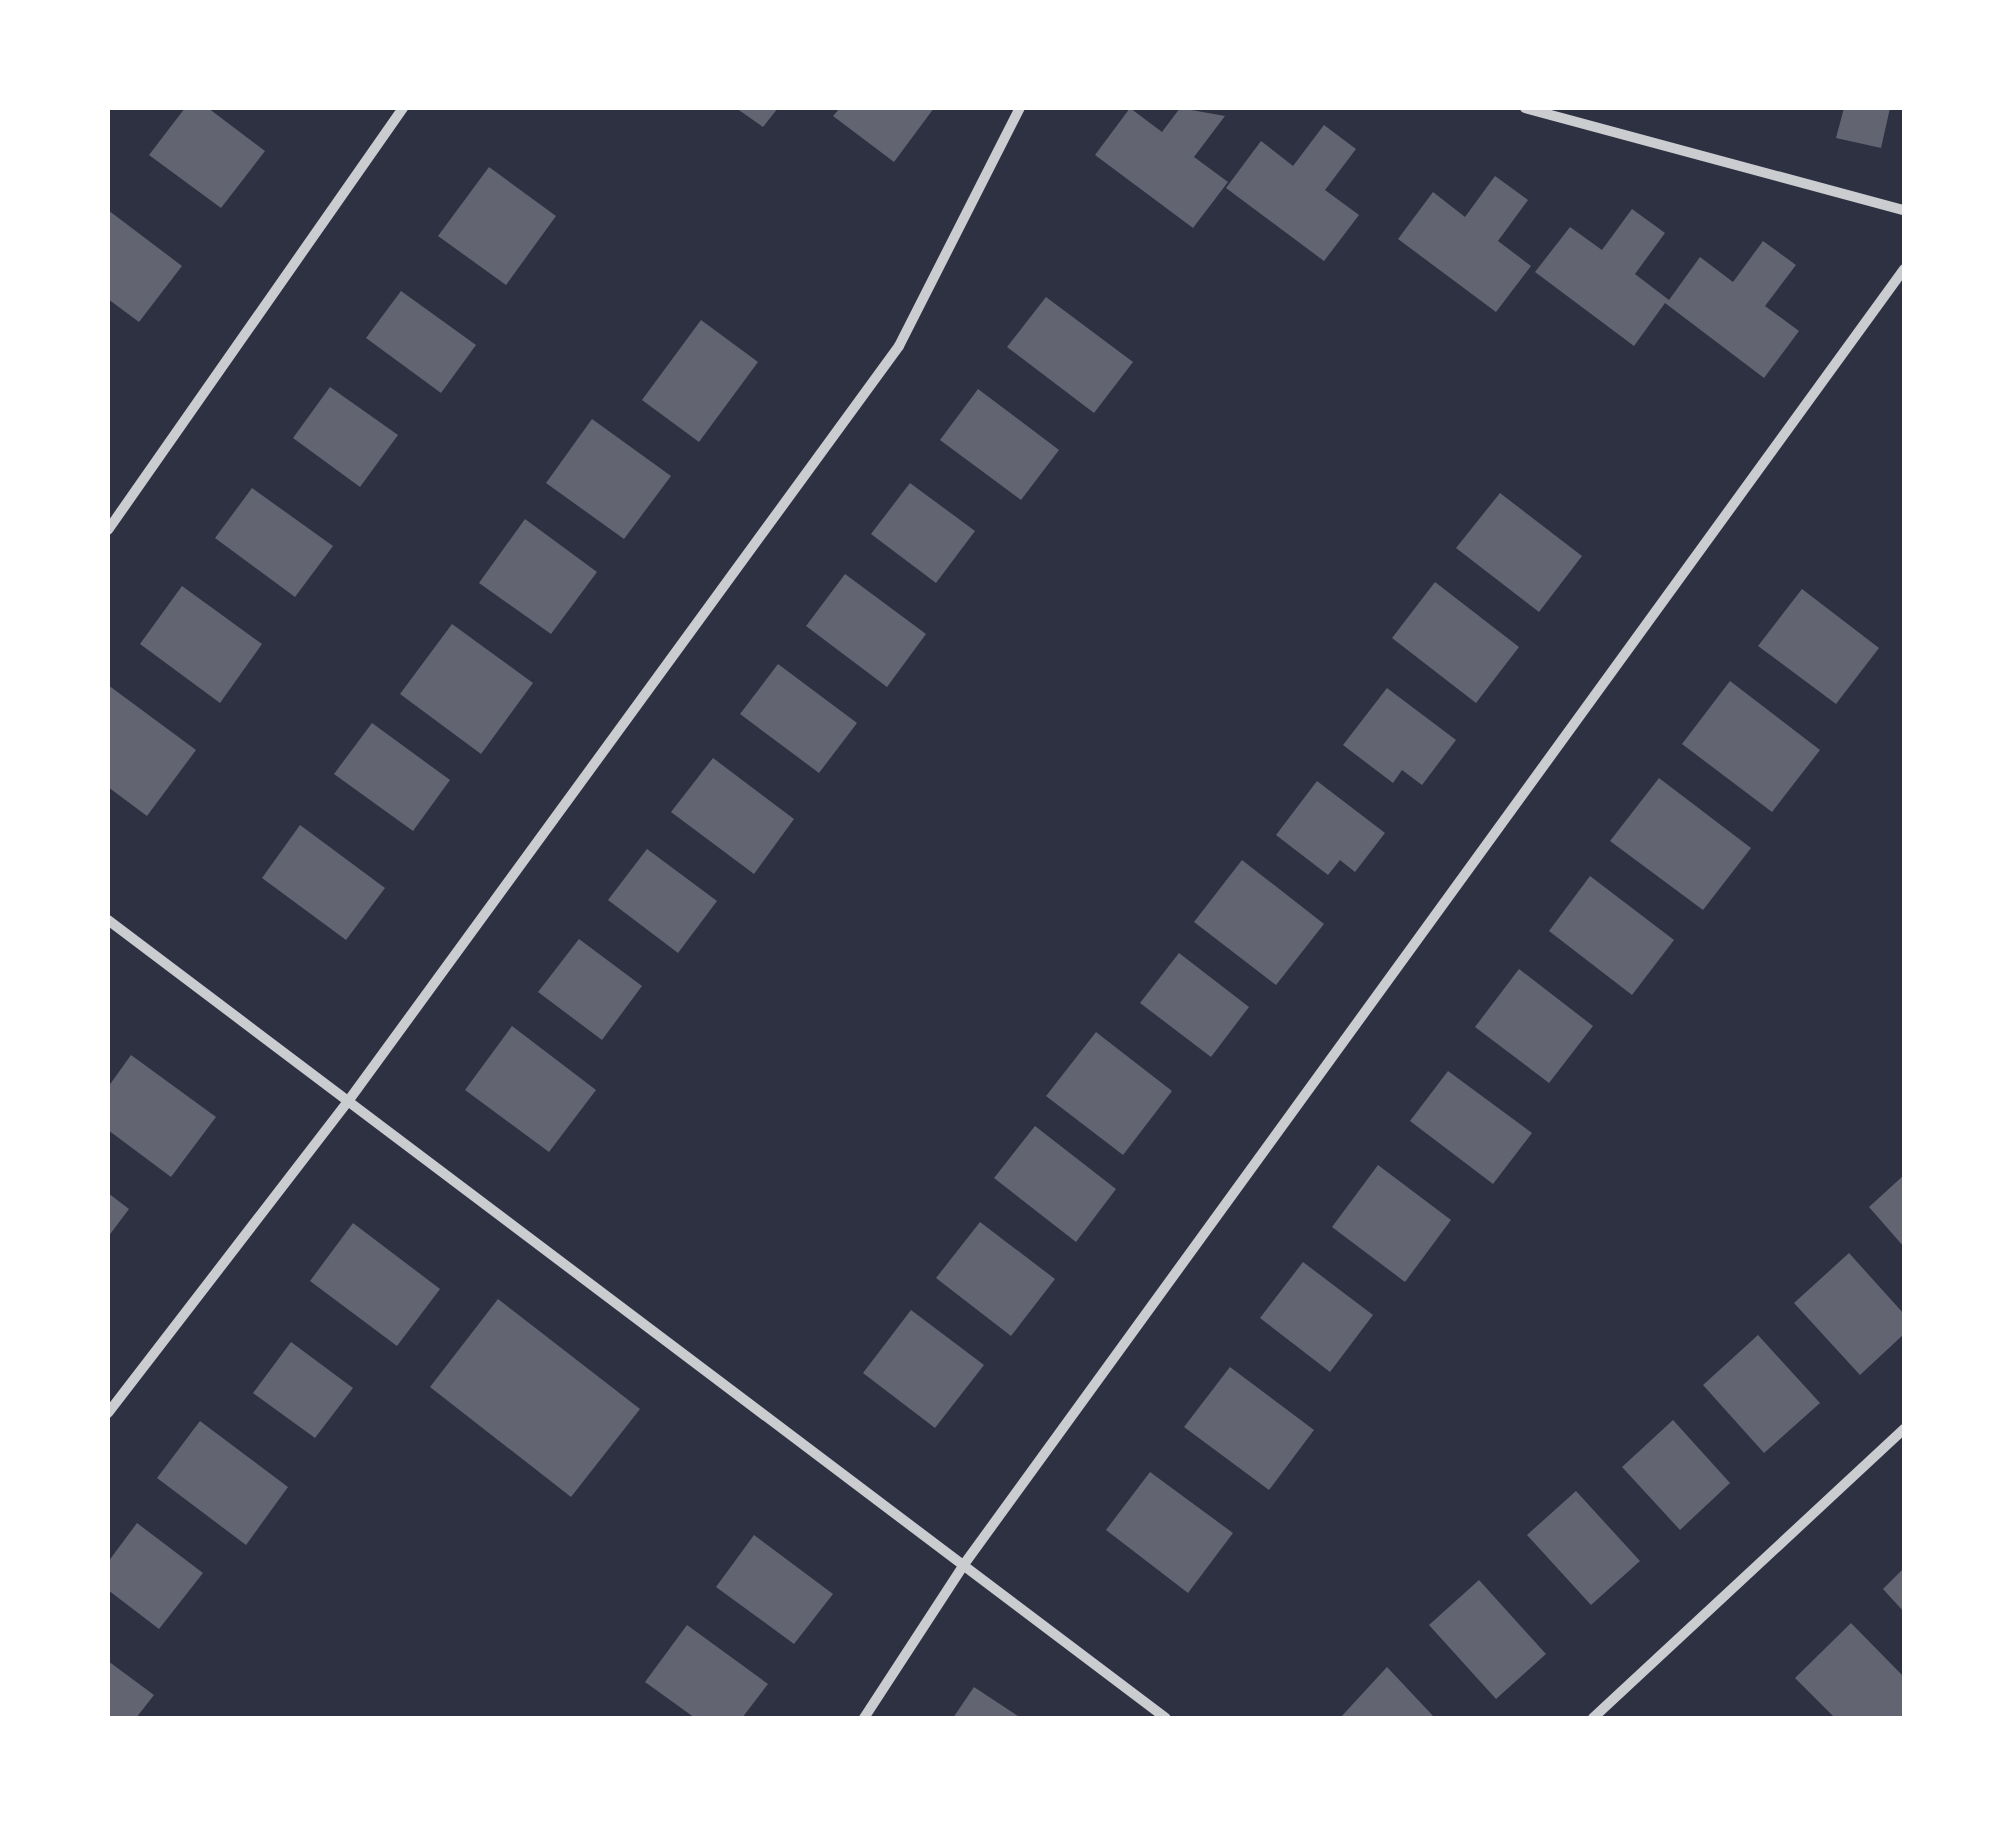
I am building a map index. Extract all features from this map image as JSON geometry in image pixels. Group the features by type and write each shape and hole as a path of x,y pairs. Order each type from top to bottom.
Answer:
{"street":[{"path":"108,530 403,108"},
{"path":"108,1413 349,1100 899,346 1020,108"},
{"path":"1525,108 1904,210"},
{"path":"864,1718 965,1563 1904,270"},
{"path":"108,920 1166,1718"},
{"path":"1593,1718 1904,1429"}],"building":[{"path":"185,108 208,108 265,151 221,208 149,155"},
{"path":"736,108 778,108 763,127"},
{"path":"840,108 934,108 894,162 833,116"},
{"path":"1130,108 1162,132 1180,108 1225,116 1194,157 1228,182 1193,228 1095,155"},
{"path":"1844,108 1890,108 1881,148 1836,138"},
{"path":"1324,125 1356,149 1325,190 1359,215 1324,261 1226,188 1261,141 1293,166"},
{"path":"489,167 556,216 506,285 438,236"},
{"path":"1495,176 1528,200 1498,241 1531,266 1496,312 1398,239 1433,192 1465,217"},
{"path":"1632,209 1665,233 1635,274 1669,300 1700,257 1733,282 1763,241 1796,265 1765,306 1799,331 1764,378 1665,303 1634,346 1535,272 1570,227 1602,250"},
{"path":"108,210 182,266 139,322 108,299"},
{"path":"401,291 476,345 441,393 366,338"},
{"path":"1046,297 1133,362 1094,413 1007,347"},
{"path":"701,320 758,362 699,442 642,400"},
{"path":"330,387 398,435 360,487 293,438"},
{"path":"978,389 1059,450 1021,500 940,440"},
{"path":"592,419 671,476 624,539 546,483"},
{"path":"910,483 975,531 936,583 871,534"},
{"path":"252,488 333,546 295,597 215,538"},
{"path":"1500,493 1582,556 1539,612 1456,548"},
{"path":"525,519 597,572 551,634 479,583"},
{"path":"845,574 926,634 887,687 806,626"},
{"path":"1435,582 1519,647 1476,703 1392,638"},
{"path":"182,586 262,644 220,703 140,644"},
{"path":"1802,589 1879,648 1836,704 1758,646"},
{"path":"452,624 533,683 481,754 400,694"},
{"path":"778,664 857,723 819,773 740,714"},
{"path":"1730,681 1820,750 1772,812 1682,744"},
{"path":"108,685 196,750 147,816 108,787"},
{"path":"1387,688 1456,740 1422,785 1402,770 1393,783 1343,745"},
{"path":"372,723 450,780 413,831 334,774"},
{"path":"713,758 794,819 754,874 671,812"},
{"path":"1659,778 1751,848 1703,910 1610,841"},
{"path":"1317,781 1385,833 1355,872 1340,860 1328,875 1276,835"},
{"path":"300,825 385,888 346,940 262,878"},
{"path":"647,849 717,901 678,953 608,900"},
{"path":"1242,860 1324,924 1276,985 1194,922"},
{"path":"1590,876 1674,940 1632,995 1549,931"},
{"path":"579,939 642,986 602,1040 538,992"},
{"path":"1179,953 1249,1007 1211,1057 1140,1003"},
{"path":"1519,969 1593,1026 1549,1083 1475,1027"},
{"path":"512,1026 596,1090 549,1152 465,1090"},
{"path":"1096,1032 1172,1091 1123,1155 1046,1096"},
{"path":"131,1055 216,1117 171,1177 108,1130 108,1087"},
{"path":"1448,1071 1532,1133 1493,1184 1410,1121"},
{"path":"1035,1126 1116,1189 1076,1242 994,1178"},
{"path":"1378,1165 1451,1220 1405,1282 1332,1227"},
{"path":"1904,1175 1904,1247 1869,1207"},
{"path":"108,1193 129,1209 108,1237"},
{"path":"980,1222 1055,1279 1011,1336 936,1278"},
{"path":"353,1223 440,1289 397,1346 310,1281"},
{"path":"1849,1253 1904,1314 1904,1334 1860,1375 1794,1303"},
{"path":"1303,1262 1373,1315 1330,1372 1260,1318"},
{"path":"498,1299 640,1409 571,1497 430,1387"},
{"path":"911,1310 984,1365 935,1428 863,1373"},
{"path":"1758,1335 1820,1403 1764,1453 1703,1385"},
{"path":"291,1342 353,1388 315,1438 253,1393"},
{"path":"1230,1367 1314,1430 1269,1490 1184,1427"},
{"path":"1673,1420 1730,1483 1680,1530 1622,1467"},
{"path":"200,1421 288,1487 246,1545 157,1478"},
{"path":"1150,1472 1233,1533 1188,1593 1106,1530"},
{"path":"1576,1491 1640,1561 1591,1605 1527,1535"},
{"path":"137,1523 203,1573 159,1629 108,1590 108,1562"},
{"path":"754,1535 833,1594 794,1644 716,1587"},
{"path":"1904,1568 1904,1612 1883,1589"},
{"path":"1479,1580 1546,1654 1496,1699 1429,1625"},
{"path":"1851,1623 1904,1677 1903,1718 1835,1718 1795,1678"},
{"path":"687,1625 768,1684 742,1718 695,1718 645,1682"},
{"path":"108,1661 154,1695 136,1718 108,1718"},
{"path":"1387,1667 1435,1718 1340,1718"},
{"path":"974,1687 1021,1718 953,1718"}]}
